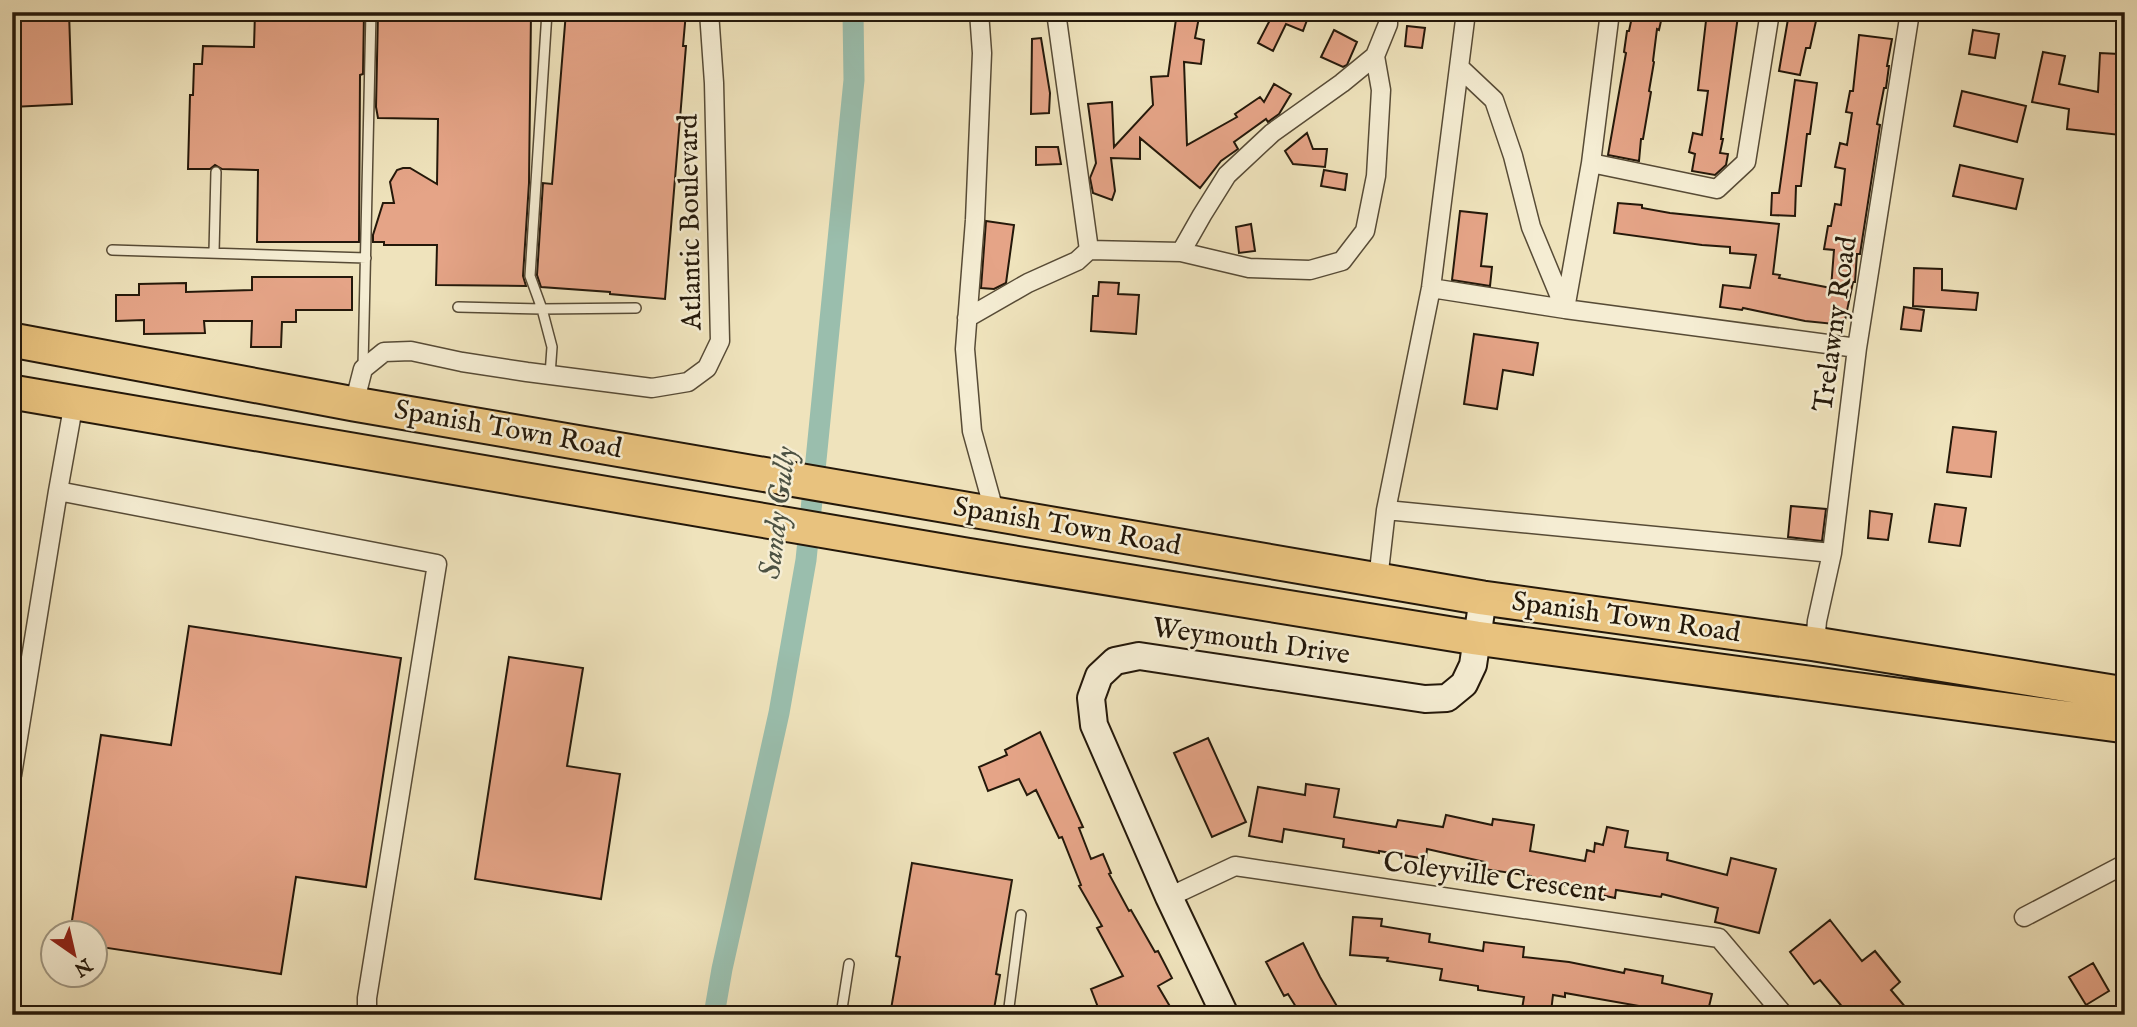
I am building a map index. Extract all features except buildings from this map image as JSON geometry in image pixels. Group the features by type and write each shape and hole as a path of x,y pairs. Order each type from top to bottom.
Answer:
{"highway":[{"name":"Spanish Town Road","path":"12,340 354,404 1483,598 1815,643 2125,694"},
{"name":"Spanish Town Road","path":"12,392 966,555 1476,638 2119,727"}],"street":[{"name":"Atlantic Boulevard","path":"363,369 384,352 411,351 462,362 652,388 688,382 707,368 720,341 714,83 709,12"},
{"path":"979,12 982,53 975,220 965,349 972,431 995,514"},
{"path":"1056,12 1090,250"},
{"path":"1181,252 1227,175 1272,133 1375,56 1388,24 1388,12"},
{"path":"1378,580 1386,510 1431,288 1466,12"},
{"path":"1565,309 1591,163 1610,12"},
{"path":"1591,163 1717,188 1746,162 1770,12"},
{"name":"Trelawny Road","path":"1815,643 1817,621 1832,553 1857,348 1910,12"},
{"path":"967,318 1028,283 1077,261 1090,250 1181,252 1249,268 1310,270 1342,261 1365,231 1376,176 1381,90 1375,56"},
{"path":"1459,67 1494,100 1513,156 1531,227 1565,309"},
{"path":"1431,288 1565,309 1857,348"},
{"path":"354,404 363,369"},
{"path":"12,775 74,402"},
{"path":"58,491 437,564 367,998 368,1015"},
{"path":"1386,510 1832,553"},
{"name":"Weymouth Drive","path":"1225,1015 1169,897 1094,725 1091,698 1099,676 1115,661 1139,656 1425,699 1447,698 1464,684 1473,665 1483,598"},
{"path":"2024,917 2125,864"},
{"name":"Coleyville Crescent","path":"1169,897 1235,866 1719,939 1784,1015"}],"lane":[{"path":"363,369 371,12"},
{"path":"548,12 530,276 552,347 550,375"},
{"path":"214,252 216,173"},
{"path":"112,250 366,258"},
{"path":"458,307 636,308"},
{"path":"1008,1015 1021,915"},
{"path":"841,1015 849,964"}],"waterway":[{"name":"Sandy Gully","path":"714,1015 779,713 806,560 854,80 853,12"}]}
